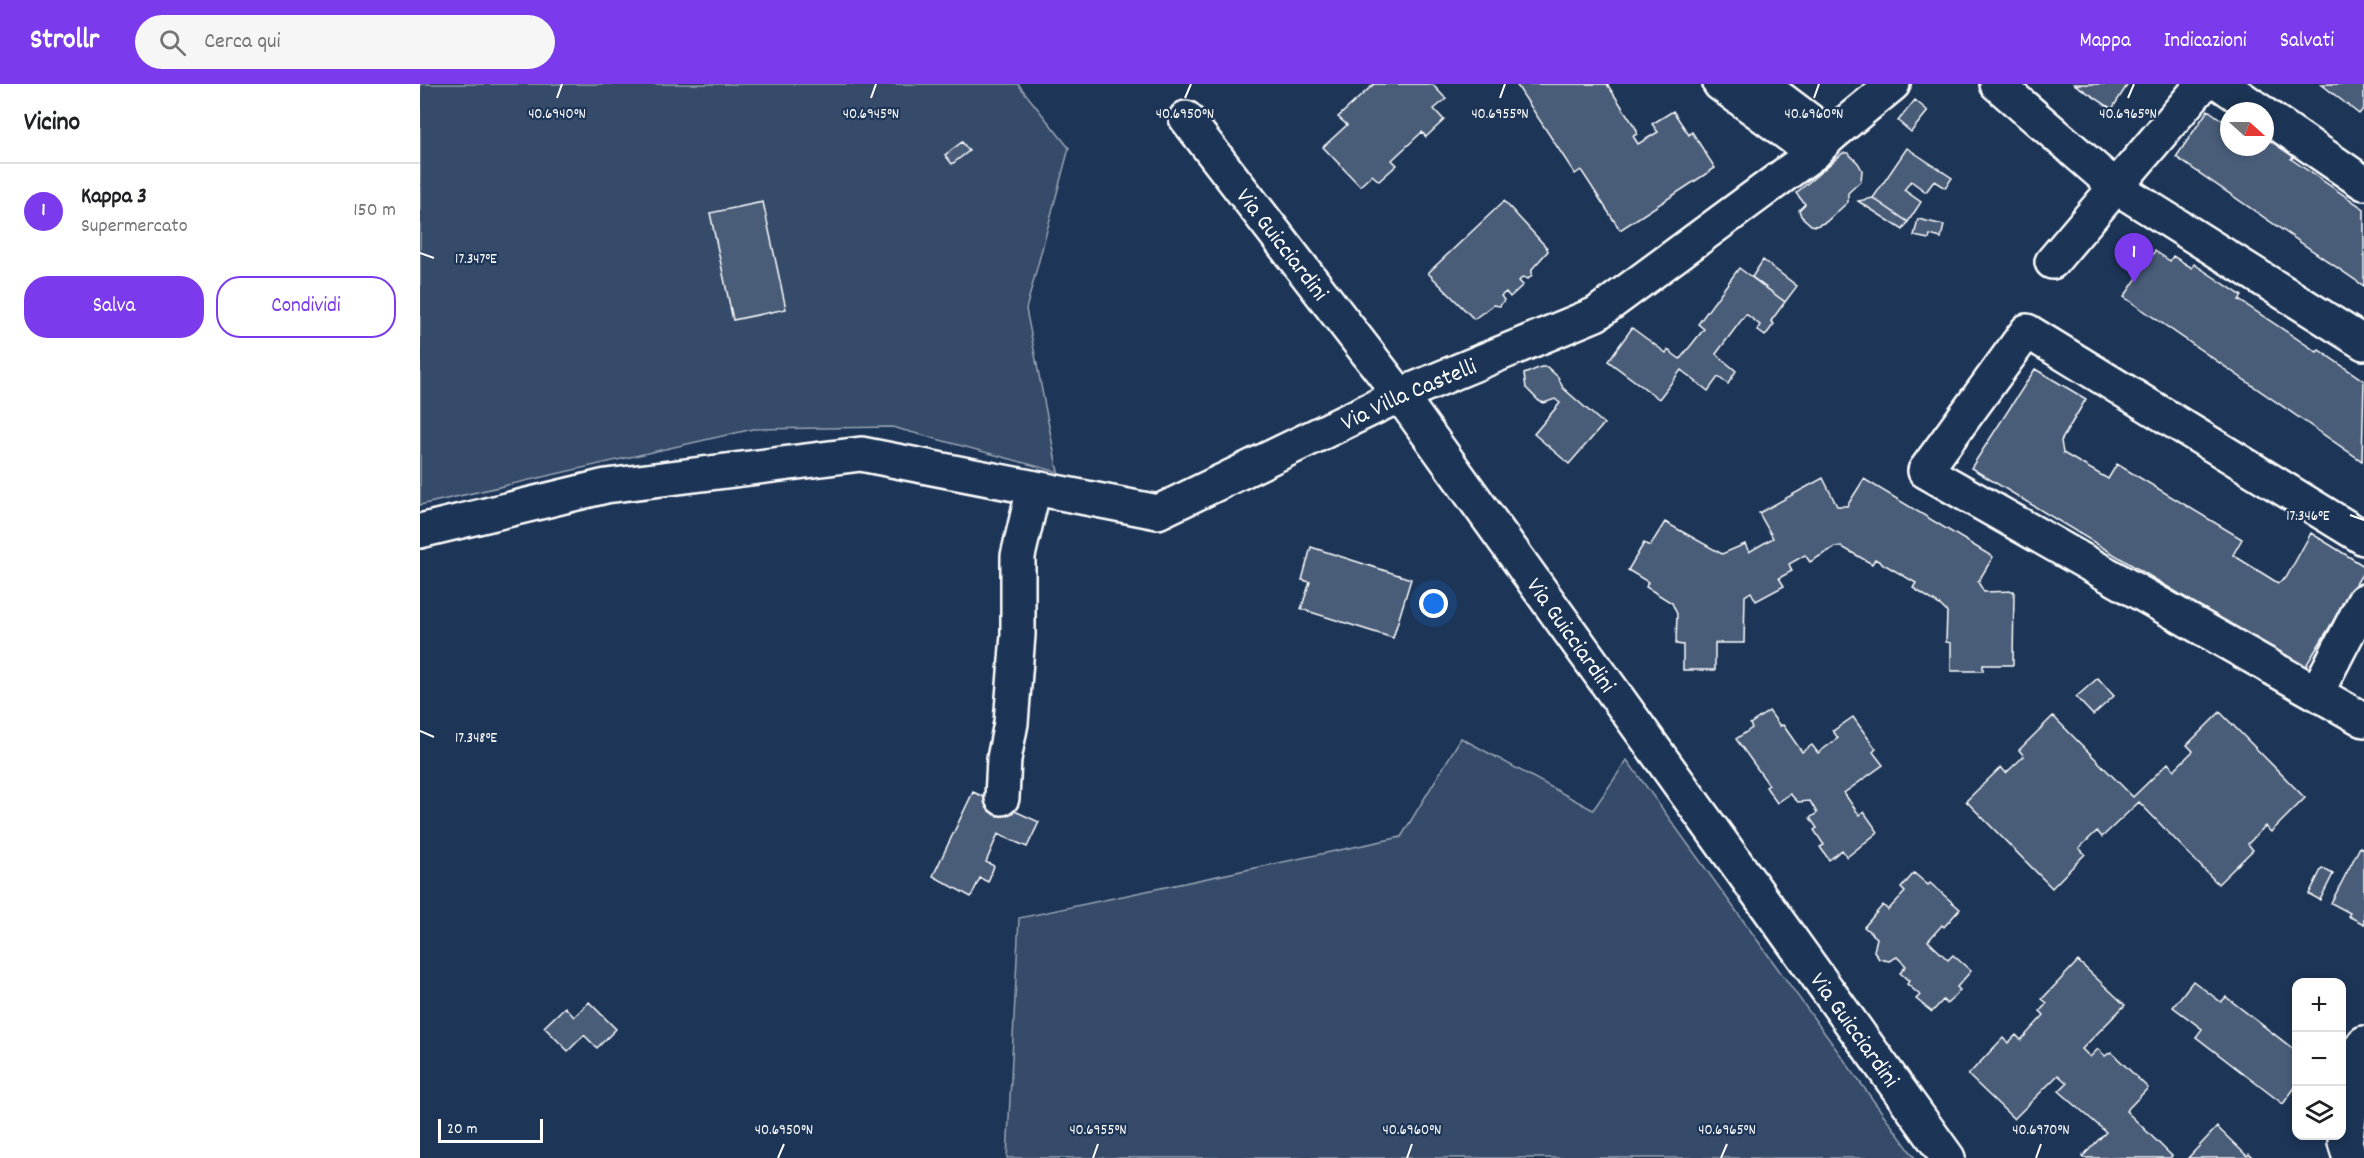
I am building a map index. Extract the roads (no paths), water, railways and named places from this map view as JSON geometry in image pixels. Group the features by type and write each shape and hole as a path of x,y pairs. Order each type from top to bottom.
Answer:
{"street":[{"path":"1720,84 1822,144"},
{"path":"1761,84 1822,144"},
{"name":"Via Villa Castelli","path":"420,531 606,486 861,454 1158,512 1400,395 1596,314 1822,144 1893,84"},
{"path":"1997,84 2116,186 2364,343"},
{"path":"2052,262 2203,84"},
{"path":"2221,84 2247,102"},
{"name":"Via Guicciardini","path":"1186,118 1400,395 1948,1158"},
{"path":"2274,121 2364,183"},
{"path":"2364,538 2027,331 1925,471 2364,720"},
{"path":"1002,798 1004,759 1011,723 1018,635 1018,556 1034,488"},
{"path":"2317,692 2364,601"},
{"path":"2350,1158 2345,1142 2360,1050 2364,1043"}],"place":[{"name":"Kappa 3","path":"2134,283"}]}
